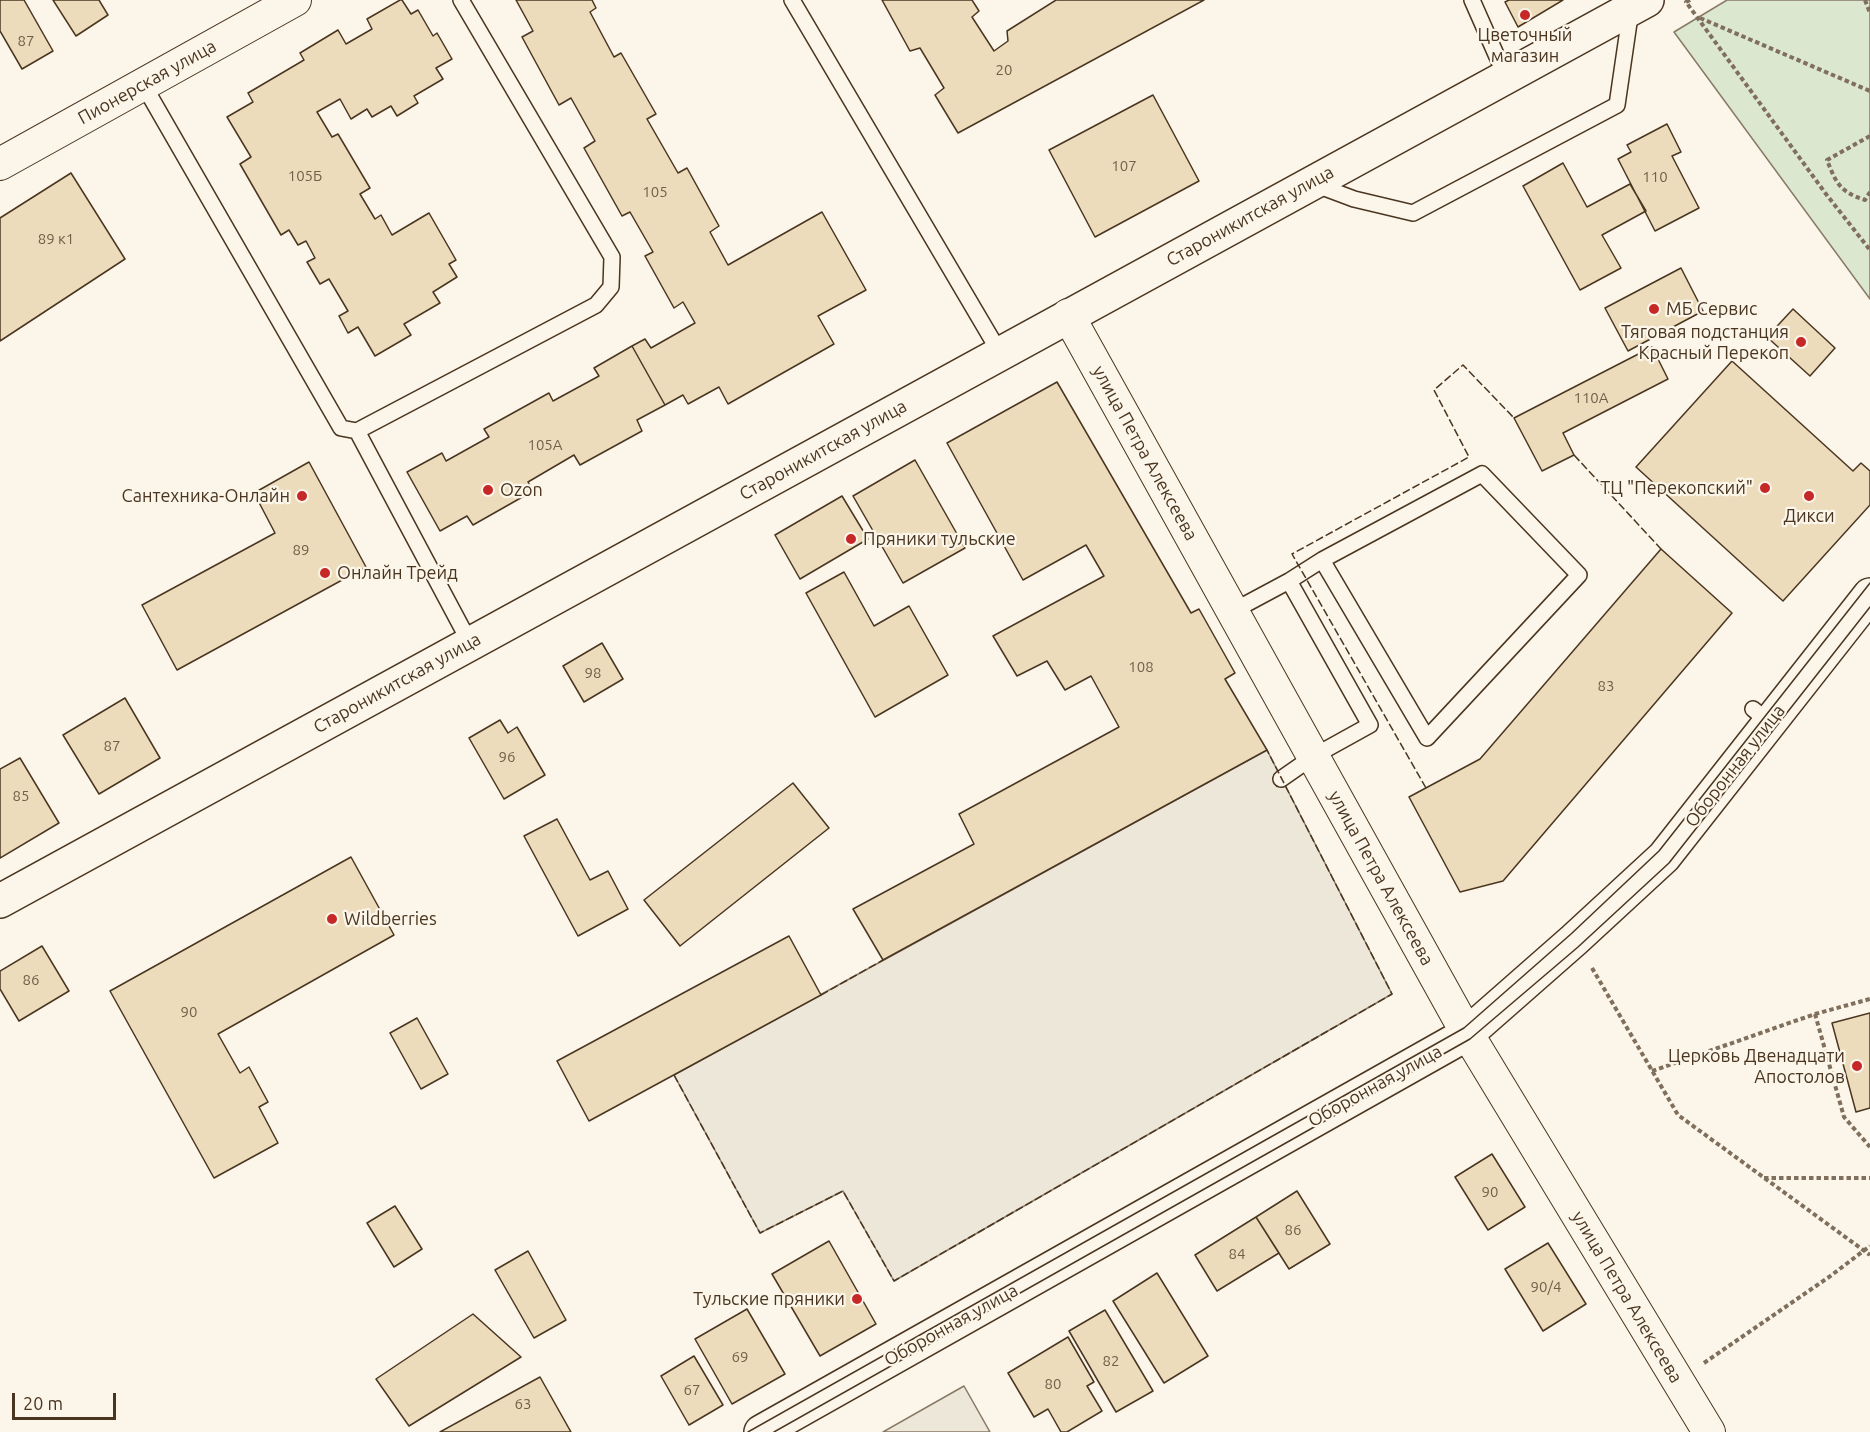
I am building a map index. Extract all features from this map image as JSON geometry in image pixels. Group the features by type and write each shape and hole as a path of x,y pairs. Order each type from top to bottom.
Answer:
{"main road":[{"name":"Староникитская улица","path":"0,901 1639,4"},
{"name":"Оборонная улица","path":"761,1432 1467,1034 1664,857 1761,716 1870,595"}],"street":[{"name":"Пионерская улица","path":"0,164 295,0"},
{"name":"улица Петра Алексеева","path":"1068,315 1467,1034 1709,1432"}],"lane":[{"path":"143,84 341,428 357,431 596,305 611,287 612,257 461,0"},
{"path":"792,0 1000,353"},
{"path":"1472,0 1506,77"},
{"path":"1311,183 1354,199 1413,213 1617,105 1639,4"},
{"path":"357,431 470,643"},
{"path":"1233,611 1289,581 1322,560 1482,474 1580,575 1427,738 1322,560"},
{"path":"1281,779 1314,756 1370,725 1289,581"}],"path":[{"path":"1690,0 1686,2 1826,194 1870,250"},
{"path":"1865,0 1870,13"},
{"path":"1698,17 1870,91"},
{"path":"1870,136 1827,160 1839,186 1851,196 1864,200 1870,192"},
{"path":"1574,940 1678,1114 1870,1255"},
{"path":"1652,1071 1815,1014 1870,999"},
{"path":"1815,1014 1844,1118 1870,1147"},
{"path":"1764,1178 1870,1178"},
{"path":"1678,1381 1870,1246"}],"green space":[{"path":"1727,0 1870,0 1870,299 1674,32"}],"shaded area":[{"path":"1267,750 1392,994 894,1281 843,1191 760,1233 674,1075"},
{"path":"964,1386 990,1432 883,1432"}],"building":[{"path":"0,0 24,0 53,51 22,69 0,31"},
{"path":"53,0 99,0 108,15 76,36"},
{"path":"400,0 411,14 418,10 433,36 437,33 452,59 436,68 443,79 414,96 418,103 397,116 391,106 372,117 367,109 351,119 340,99 317,112 332,137 338,134 370,188 360,194 375,219 381,215 392,235 429,213 456,260 449,264 457,277 433,292 440,303 404,324 411,335 375,356 358,327 348,333 339,316 348,311 329,279 320,284 307,262 315,258 306,241 298,245 289,230 281,235 240,164 251,157 227,117 253,102 248,93 304,60 300,53 338,30 346,44 372,29 367,19"},
{"path":"516,0 592,0 596,8 590,12 614,57 621,53 656,114 647,119 678,173 687,168 719,226 710,232 728,265 822,212 866,290 818,316 834,344 728,404 719,387 688,404 683,395 665,405 632,346 645,339 651,348 695,323 683,302 674,308 645,256 653,252 630,212 622,216 584,148 595,141 571,98 559,105 522,37 533,31"},
{"path":"882,0 972,0 979,11 972,17 994,51 1008,41 1007,31 1056,0 1204,0 958,133 935,95 944,88 920,48 910,51"},
{"name":"Цветочный магазин","path":"1509,0 1563,0 1518,27 1505,2"},
{"path":"1153,95 1199,181 1095,237 1049,150"},
{"path":"1667,124 1681,152 1672,156 1699,208 1655,231 1618,159 1631,152 1627,145"},
{"path":"1563,163 1587,207 1630,184 1646,211 1602,235 1621,268 1580,290 1523,186"},
{"path":"71,173 125,259 0,341 0,218"},
{"name":"МБ Сервис","path":"1681,268 1703,311 1628,351 1605,308"},
{"name":"Тяговая подстанция Красный Перекоп","path":"1793,309 1835,348 1810,376 1767,337"},
{"path":"632,346 665,405 637,420 642,431 580,465 574,455 528,482 533,491 473,525 467,516 440,531 407,472 442,453 446,461 489,437 484,429 549,393 553,401 599,376 594,368"},
{"path":"1652,347 1668,379 1563,433 1574,455 1542,471 1514,418"},
{"name":"ТЦ \"Перекопский\"","path":"1732,361 1853,471 1861,463 1870,471 1870,505 1783,601 1636,467"},
{"path":"1057,382 1191,613 1199,609 1235,673 1225,679 1267,750 883,960 853,909 974,844 959,814 1119,727 1091,676 1065,690 1047,661 1017,676 993,636 1104,576 1086,545 1023,580 947,443"},
{"path":"915,460 965,548 903,583 853,496"},
{"path":"309,462 366,567 177,670 142,605 275,533 254,493"},
{"path":"842,496 868,539 800,579 775,535"},
{"path":"1661,549 1732,613 1503,881 1460,892 1409,797 1480,759"},
{"path":"844,572 874,626 909,606 948,675 875,717 806,593"},
{"path":"602,643 623,679 584,702 563,666"},
{"path":"125,698 160,758 99,794 63,735"},
{"path":"500,720 508,733 517,727 545,775 504,799 469,738"},
{"path":"20,758 59,823 0,858 0,769"},
{"path":"793,783 829,828 680,946 644,900"},
{"path":"557,819 590,880 608,871 628,909 578,936 524,836"},
{"path":"351,857 394,935 218,1034 240,1073 249,1067 268,1102 259,1107 278,1143 214,1178 110,991"},
{"path":"789,936 821,995 589,1121 557,1061"},
{"path":"42,946 69,991 19,1021 0,989 0,971"},
{"name":"Церковь Двенадцати Апостолов","path":"1870,1013 1870,1108 1856,1112 1832,1023"},
{"path":"417,1018 448,1074 421,1089 390,1033"},
{"path":"1492,1154 1525,1207 1488,1230 1455,1177"},
{"path":"1297,1191 1330,1244 1289,1269 1256,1217"},
{"path":"395,1206 422,1249 394,1267 367,1223"},
{"path":"1256,1217 1279,1253 1217,1291 1195,1255"},
{"path":"829,1241 876,1324 820,1356 772,1274"},
{"path":"1548,1243 1586,1304 1543,1331 1505,1269"},
{"path":"528,1251 566,1320 534,1338 495,1270"},
{"path":"1157,1273 1208,1356 1164,1383 1113,1301"},
{"path":"747,1309 785,1374 732,1404 695,1339"},
{"path":"1105,1310 1153,1391 1116,1412 1069,1331"},
{"path":"473,1314 521,1357 409,1426 376,1379"},
{"path":"1068,1337 1094,1382 1087,1386 1102,1411 1067,1432 1061,1432 1048,1409 1034,1417 1008,1373"},
{"path":"694,1356 723,1405 689,1425 661,1376"},
{"path":"540,1377 571,1432 440,1432"}],"tram line":[{"path":"748,1432 1464,1028 1571,934 1659,851 1870,583"},
{"path":"774,1432 1470,1039 1578,947 1669,863 1870,607"}],"fence":[{"path":"1426,788 1292,554 1469,457 1434,390 1463,365 1514,418"},
{"path":"1574,455 1661,549"},
{"path":"674,1075 760,1233 843,1191 894,1281 1392,994 1267,750"},
{"path":"821,995 883,960"}],"place":[{"name":"Цветочный магазин","path":"1525,15"},
{"name":"МБ Сервис","path":"1654,309"},
{"name":"Тяговая подстанция Красный Перекоп","path":"1801,342"},
{"name":"ТЦ \"Перекопский\"","path":"1765,488"},
{"name":"Ozon","path":"488,490"},
{"name":"Сантехника-Онлайн","path":"302,496"},
{"name":"Дикси","path":"1809,496"},
{"name":"Пряники тульские","path":"851,539"},
{"name":"Онлайн Трейд","path":"325,573"},
{"name":"Wildberries","path":"332,919"},
{"name":"Церковь Двенадцати Апостолов","path":"1857,1066"},
{"name":"Тульские пряники","path":"857,1299"}]}
